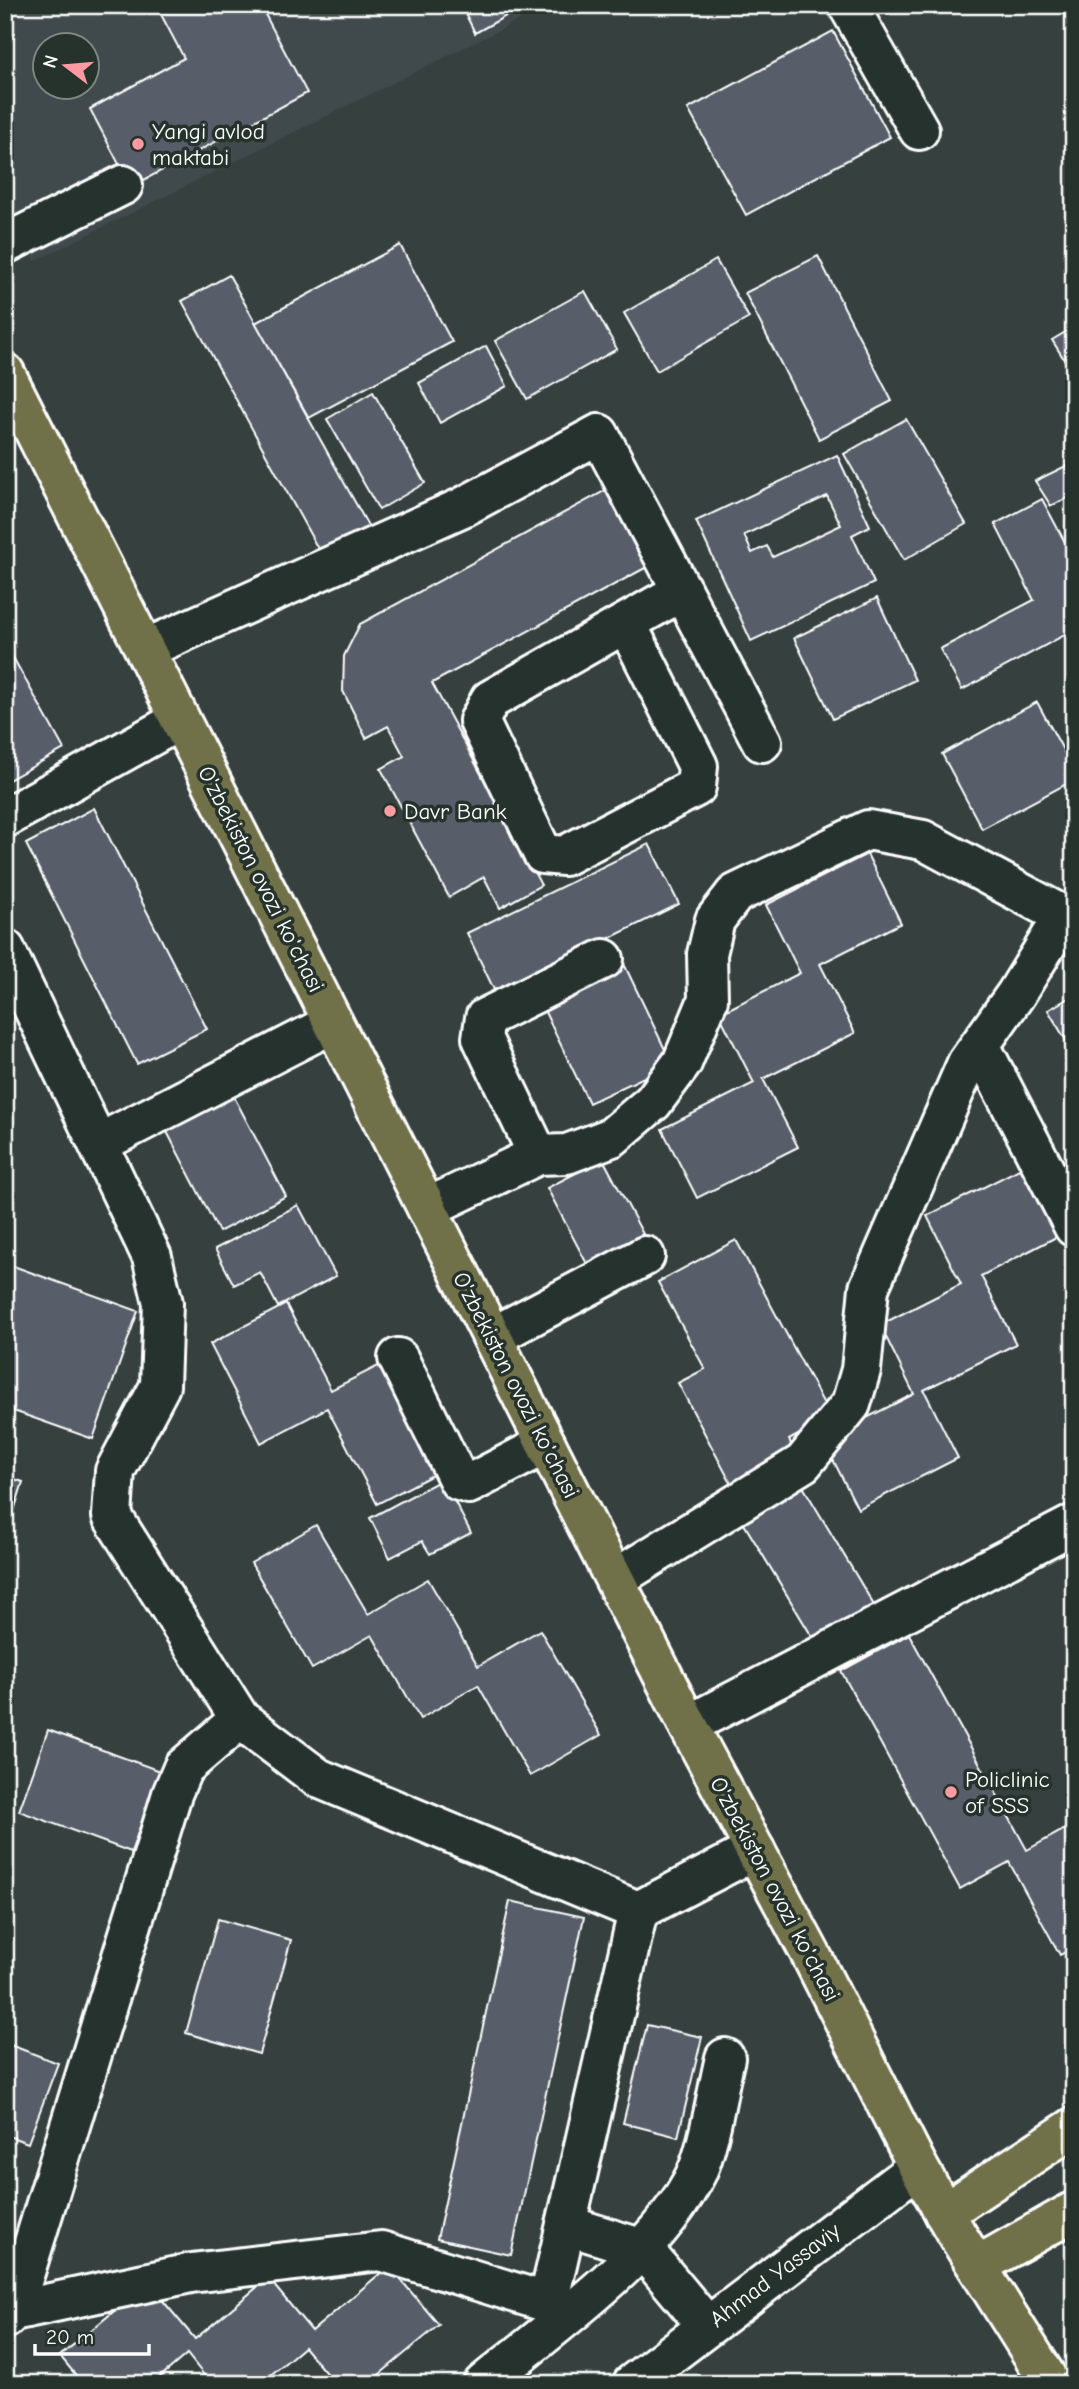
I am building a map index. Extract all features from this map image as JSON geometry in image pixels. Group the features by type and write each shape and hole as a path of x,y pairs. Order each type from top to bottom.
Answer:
{"main road":[{"name":"O'zbekiston ovozi ko'chasi","path":"6,376 15,419 145,649 688,1725 918,2167 1051,2384"},
{"path":"944,2213 1074,2127"},
{"path":"977,2266 1074,2211"}],"street":[{"path":"848,5 919,130"},
{"path":"5,244 123,185"},
{"path":"145,649 463,507 599,434 762,742"},
{"path":"626,623 698,766 696,788 564,856 543,854 479,721 491,700 682,591"},
{"path":"5,818 180,719"},
{"path":"427,1208 538,1155 568,1154 612,1137 653,1102 682,1063 708,1000 707,954 715,920 735,894 868,830 923,839 1069,917 967,1063 869,1288 861,1370 851,1404 824,1433 803,1463 615,1580"},
{"path":"5,949 100,1143 152,1257 163,1303 160,1386 115,1471 113,1516 240,1719 318,1779 638,1911"},
{"path":"538,1155 482,1038 485,1018 604,959"},
{"path":"100,1143 333,1023"},
{"path":"980,1045 1074,1227"},
{"path":"492,1337 645,1256"},
{"path":"398,1358 459,1481 469,1484 546,1444"},
{"path":"688,1725 1074,1524"},
{"path":"240,1719 183,1768 172,1794 8,2313 191,2273 381,2251 539,2300 551,2290 638,1911 755,1850"},
{"path":"483,2384 643,2249 676,2209 698,2169 724,2058"},
{"name":"Ahmad Yassaviy","path":"632,2384 918,2167"},
{"path":"566,2225 643,2249 707,2326"}],"shaded area":[{"name":"Yangi avlod maktabi","path":"5,5 550,5 35,261 5,200"}],"building":[{"path":"156,5 260,5 307,93 131,187 90,109 184,58"},
{"path":"461,5 526,5 475,33"},
{"path":"833,31 890,137 746,215 688,109"},
{"path":"400,245 452,342 309,418 255,323"},
{"path":"818,256 892,401 819,439 745,293"},
{"path":"716,260 749,318 657,371 624,313"},
{"path":"229,275 371,531 323,558 182,301"},
{"path":"585,291 617,349 527,399 495,341"},
{"path":"1074,327 1074,375 1052,340"},
{"path":"486,346 507,386 440,423 419,383"},
{"path":"373,392 425,483 379,510 327,419"},
{"path":"906,419 966,524 904,560 844,454"},
{"path":"837,455 870,526 852,535 874,583 751,641 696,521","holes":["827,496 841,525 773,557 767,546 752,553 744,535"]},
{"path":"1074,462 1074,495 1051,506 1035,481"},
{"path":"606,490 647,567 432,683 541,885 500,908 484,877 449,897 381,769 404,756 388,726 366,738 343,691 344,656 360,624"},
{"path":"1042,499 1074,559 1074,630 962,690 940,649 1034,600 995,524"},
{"path":"877,598 915,680 833,719 794,638"},
{"path":"5,643 64,749 5,782"},
{"path":"1037,702 1074,770 1074,799 1066,784 982,829 942,754"},
{"path":"94,808 207,1029 137,1064 26,844"},
{"path":"649,844 679,904 496,994 467,933"},
{"path":"867,854 901,923 820,964 855,1033 763,1079 798,1147 697,1198 662,1129 754,1083 719,1014 800,973 766,905"},
{"path":"625,966 672,1064 589,1103 542,1006"},
{"path":"1074,995 1074,1054 1048,1010"},
{"path":"232,1093 286,1196 219,1232 165,1128"},
{"path":"603,1159 643,1234 587,1264 547,1188"},
{"path":"1027,1165 1062,1234 981,1276 1016,1344 924,1390 958,1458 858,1509 823,1440 914,1394 880,1325 961,1284 927,1216"},
{"path":"298,1205 336,1276 278,1307 260,1272 234,1285 215,1249"},
{"path":"736,1240 831,1417 789,1440 798,1457 735,1491 678,1383 705,1369 658,1282"},
{"path":"5,1263 138,1311 93,1439 5,1408"},
{"path":"286,1304 331,1390 392,1359 448,1467 377,1504 327,1408 261,1443 210,1344"},
{"path":"5,1476 23,1482 5,1540"},
{"path":"798,1478 875,1607 816,1643 738,1514"},
{"path":"443,1479 471,1533 430,1554 422,1541 390,1558 370,1518"},
{"path":"316,1525 368,1614 428,1579 478,1666 540,1630 601,1735 530,1776 478,1685 420,1719 372,1635 312,1669 251,1563"},
{"name":"Policlinic of SSS","path":"909,1634 1027,1850 1074,1824 1074,1948 1060,1955 1009,1862 960,1889 841,1671"},
{"path":"48,1730 160,1771 131,1852 19,1811"},
{"path":"510,1901 584,1917 511,2255 437,2239"},
{"path":"218,1919 291,1940 259,2054 186,2033"},
{"path":"647,2025 702,2037 678,2137 623,2123"},
{"path":"5,2043 58,2063 28,2143 5,2135"},
{"path":"389,2266 439,2325 368,2384 335,2384 304,2347 260,2384 211,2384 187,2354 152,2384 83,2384 60,2356 148,2283 195,2339 268,2278 312,2331"}],"place":[{"name":"Yangi avlod maktabi","path":"138,144"},
{"name":"Davr Bank","path":"390,811"},
{"name":"Policlinic of SSS","path":"951,1792"}]}
